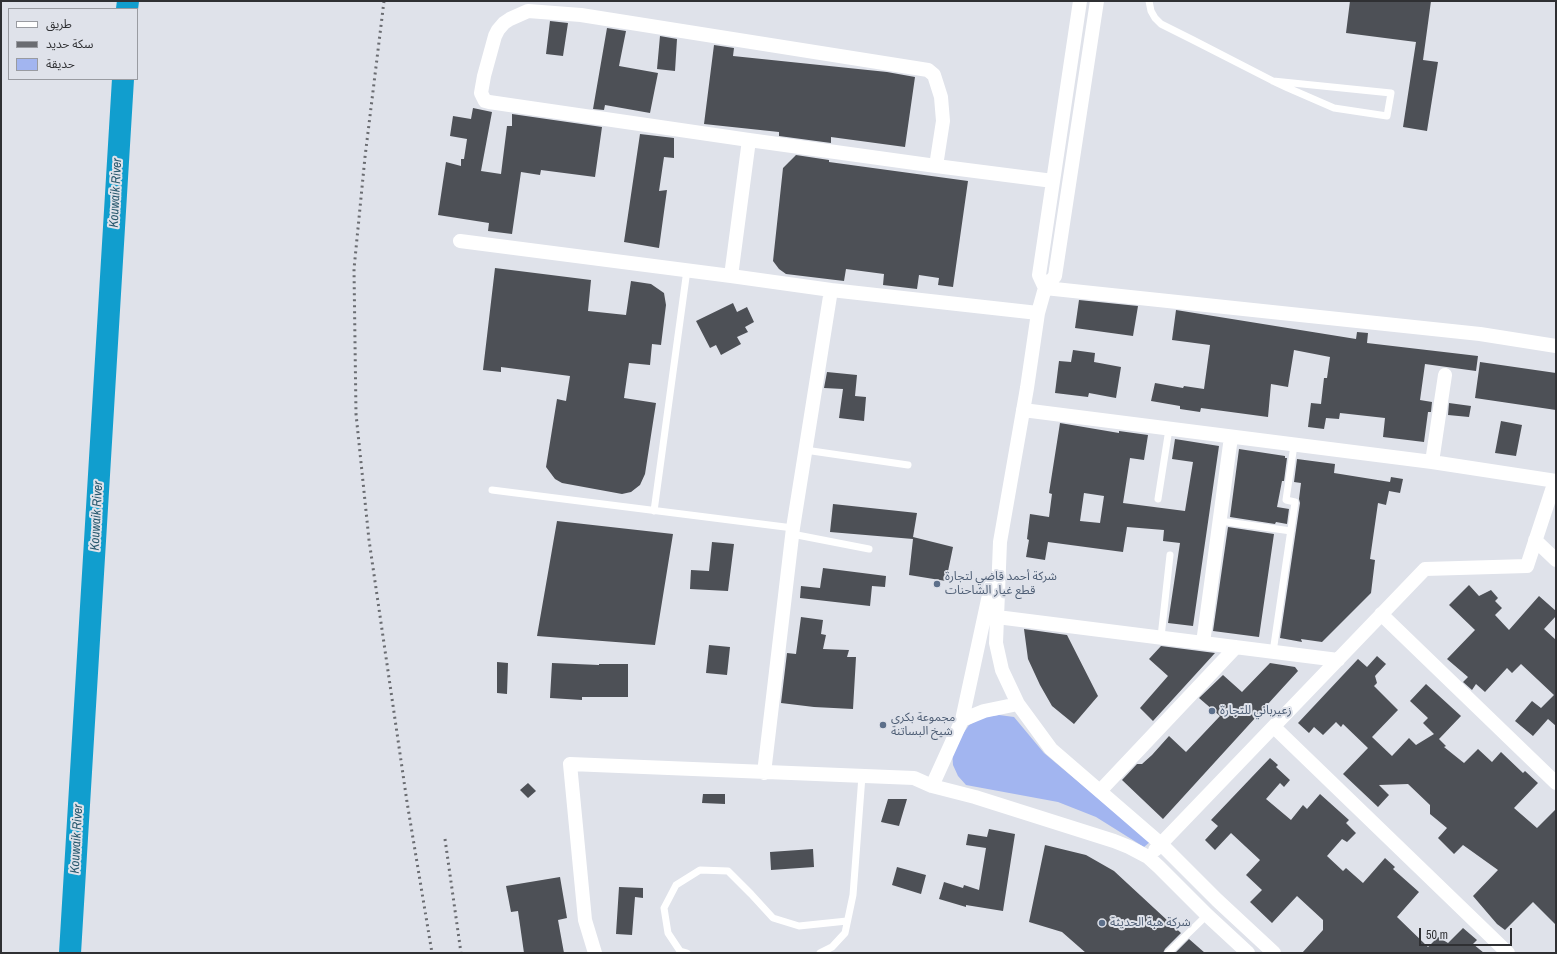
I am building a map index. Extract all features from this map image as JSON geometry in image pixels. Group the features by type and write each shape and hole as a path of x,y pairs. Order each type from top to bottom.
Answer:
{"street":[{"path":"1045,288 1039,275 1080,1"},
{"path":"932,786 962,720 1000,542 1038,313 1045,288 1055,276 1097,1"},
{"path":"936,166 943,113 941,97 934,75 928,70 581,15 528,11 504,23 495,36 484,76 481,93 485,101 749,140 936,166 1053,181"},
{"path":"732,276 749,140"},
{"path":"460,241 831,290 1038,313"},
{"path":"1045,288 1472,333 1556,346"},
{"path":"764,773 793,531 831,290"},
{"path":"1432,462 1445,375"},
{"path":"1023,410 1432,462 1555,481 1526,566 1425,569 1148,857"},
{"path":"1203,643 1231,437"},
{"path":"1535,540 1556,560"},
{"path":"1000,542 996,643 1002,670 1018,704 1051,749 1161,844 1217,900 1274,953"},
{"path":"1381,614 1556,784"},
{"path":"997,617 1338,660"},
{"path":"1100,791 1236,647"},
{"path":"962,720 984,711 1018,704"},
{"path":"1274,727 1508,953"},
{"path":"595,953 585,920 570,764 914,778 932,786 1114,841 1129,847 1148,857 1248,953"}],"lane":[{"path":"1149,1 1154,18 1161,24 1273,81 1334,108 1387,116 1391,93 1273,81"},
{"path":"654,511 687,270"},
{"path":"1158,499 1169,429"},
{"path":"1273,652 1295,502 1286,500 1294,445"},
{"path":"805,450 908,465"},
{"path":"492,490 793,531 869,549"},
{"path":"1220,521 1291,531"},
{"path":"1160,637 1170,555"},
{"path":"820,953 832,947 845,934 853,895 862,776"},
{"path":"687,953 680,951 668,933 664,908 676,885 700,870 728,871 752,894 773,918 799,926 847,921"},
{"path":"1168,953 1207,914"}],"green space":[{"path":"999,715 1014,717 1044,753 1150,842 1144,847 1096,817 1058,802 966,785 958,776 953,765 952,750 969,725 984,717"}],"building":[{"path":"1350,1 1431,1 1423,60 1438,62 1427,131 1403,127 1416,42 1346,33"},
{"path":"550,21 568,23 563,56 546,54"},
{"path":"607,28 626,31 619,66 658,73 650,113 605,105 604,110 593,109"},
{"path":"660,36 677,39 675,71 657,69"},
{"path":"714,45 734,48 733,56 887,72 915,77 905,147 831,137 831,143 779,136 779,132 704,124"},
{"path":"473,108 492,112 481,171 501,174 507,126 512,126 512,114 602,127 595,177 541,170 540,175 521,172 512,234 488,231 489,223 438,215 446,162 461,166 461,159 464,159 467,139 450,136 453,116 471,119"},
{"path":"640,134 674,138 674,158 664,157 659,191 667,190 659,248 624,242"},
{"path":"796,155 829,160 829,162 968,181 953,287 938,285 939,278 919,275 917,289 883,285 884,274 846,269 844,281 786,274 779,269 773,261 783,168"},
{"path":"495,268 591,280 588,311 626,315 631,281 651,284 664,293 666,305 661,345 652,344 650,365 629,363 624,398 656,403 645,474 640,485 631,492 622,494 562,483 555,479 546,467 557,399 566,401 570,376 501,367 501,372 483,370"},
{"path":"1079,300 1138,306 1133,336 1075,328"},
{"path":"733,303 737,312 747,307 754,322 745,327 748,332 737,337 741,344 721,355 716,345 710,348 696,321"},
{"path":"1176,310 1356,339 1357,332 1368,333 1367,343 1478,356 1476,371 1425,364 1420,400 1432,402 1431,412 1428,412 1424,442 1383,437 1385,418 1340,413 1339,419 1326,418 1324,429 1308,427 1311,403 1321,404 1324,378 1327,378 1330,357 1294,350 1288,387 1271,384 1268,417 1201,408 1200,412 1180,409 1180,406 1151,401 1155,383 1183,388 1184,386 1204,389 1210,345 1172,340"},
{"path":"1073,350 1095,353 1094,362 1121,367 1116,398 1089,393 1088,397 1055,393 1059,361 1071,362"},
{"path":"1480,362 1556,373 1556,410 1475,398"},
{"path":"827,372 857,375 855,396 866,397 864,421 839,418 843,389 824,388"},
{"path":"1449,403 1471,406 1469,417 1448,415"},
{"path":"1501,421 1522,425 1516,456 1495,453"},
{"path":"1060,423 1119,433 1119,431 1148,435 1144,460 1130,458 1123,503 1185,511 1193,462 1172,459 1175,439 1219,446 1193,626 1168,623 1180,543 1163,541 1164,530 1127,527 1123,552 1048,542 1045,560 1026,557 1029,540 1027,539 1030,514 1049,517 1052,494 1049,493","holes":["1084,493 1104,496 1100,523 1080,521"]},
{"path":"1239,449 1285,456 1285,458 1287,458 1284,481 1282,481 1277,507 1289,509 1287,524 1276,522 1275,524 1230,517"},
{"path":"1297,459 1335,464 1334,473 1390,482 1391,477 1403,479 1400,493 1389,491 1386,505 1378,503 1370,559 1375,560 1371,593 1322,642 1301,639 1302,642 1280,638 1300,503 1301,483 1294,482"},
{"path":"833,504 917,513 913,537 953,547 946,581 909,575 913,539 830,532"},
{"path":"557,521 673,534 655,645 537,636"},
{"path":"1228,527 1274,534 1259,637 1213,631"},
{"path":"712,542 734,544 728,591 690,589 691,570 709,571"},
{"path":"823,568 886,576 885,587 872,586 870,606 800,598 801,586 820,588"},
{"path":"1469,585 1479,596 1491,590 1498,598 1495,601 1502,608 1495,615 1509,630 1539,596 1556,611 1556,616 1544,629 1556,640 1556,726 1548,719 1533,736 1515,721 1532,701 1541,708 1554,695 1521,664 1512,673 1507,668 1485,692 1476,684 1472,690 1463,682 1468,677 1447,659 1475,630 1449,605"},
{"path":"801,617 823,620 821,634 826,635 823,649 849,650 847,657 856,657 853,709 814,707 781,703 787,653 796,654"},
{"path":"1024,629 1067,635 1098,696 1074,724 1052,706 1040,685 1028,659"},
{"path":"709,645 730,647 727,675 706,673"},
{"path":"1161,646 1215,653 1153,721 1140,708 1168,676 1149,659"},
{"path":"1377,656 1386,664 1375,676 1377,683 1374,686 1398,710 1372,737 1392,756 1409,738 1416,745 1434,734 1423,723 1428,718 1410,701 1426,684 1461,716 1439,739 1446,746 1444,747 1464,763 1478,749 1492,762 1501,752 1523,773 1525,771 1538,783 1514,808 1537,828 1556,809 1556,925 1533,902 1505,930 1497,924 1473,896 1498,870 1463,845 1454,854 1438,838 1447,828 1430,814 1430,805 1408,784 1379,785 1389,795 1378,807 1343,774 1368,748 1343,724 1341,727 1336,722 1323,735 1314,727 1309,733 1298,723 1358,659 1367,667"},
{"path":"497,662 508,663 507,694 497,693"},
{"path":"552,663 599,665 628,664 628,697 582,697 582,700 550,698"},
{"path":"1270,663 1295,667 1298,671 1163,819 1122,780 1137,764 1142,764 1152,755 1169,736 1186,752 1220,716 1199,698 1223,675 1242,692"},
{"path":"1270,758 1278,765 1276,767 1290,780 1284,787 1280,783 1266,799 1291,820 1303,805 1307,809 1320,794 1349,820 1346,823 1356,833 1347,842 1342,839 1327,856 1343,871 1346,868 1363,883 1385,858 1395,867 1393,869 1419,892 1397,917 1428,947 1438,937 1448,943 1463,928 1477,940 1473,944 1484,953 1302,953 1323,930 1323,920 1297,896 1272,923 1250,902 1262,890 1246,875 1260,860 1231,833 1215,850 1205,840 1218,826 1211,820"},
{"path":"528,783 536,791 528,798 520,790"},
{"path":"703,794 725,794 725,804 702,803"},
{"path":"888,799 907,799 899,826 881,822"},
{"path":"989,829 1015,834 1003,911 966,905 966,907 939,899 944,882 963,888 964,885 979,890 986,848 966,845 968,834 987,837"},
{"path":"1045,845 1086,855 1114,871 1181,933 1163,953 1086,953 1062,932 1029,922"},
{"path":"813,849 814,867 771,870 770,852"},
{"path":"897,867 926,875 921,894 892,885"},
{"path":"560,877 567,918 558,920 564,953 524,953 518,911 511,912 506,886"},
{"path":"619,887 643,888 643,898 635,897 632,935 616,934"},
{"path":"1189,939 1205,953 1175,953"}],"waterway":[{"name":"Kouwaik River","path":"127,8 128,1"},
{"name":"Kouwaik River","path":"70,953 123,80"}],"railway":[{"path":"384,1 365,157 354,269 356,414 369,540 407,802 432,953"},
{"path":"445,839 461,953"}],"place":[{"name":"شركة أحمد قاضي لتجارة قطع غيار الشاحنات","path":"937,584"},
{"name":"زعيرباني للتجارة","path":"1212,711"},
{"name":"مجموعة بكري شيخ البساتنة","path":"883,725"},
{"name":"شركة هبة الحديثة","path":"1102,923"}]}
